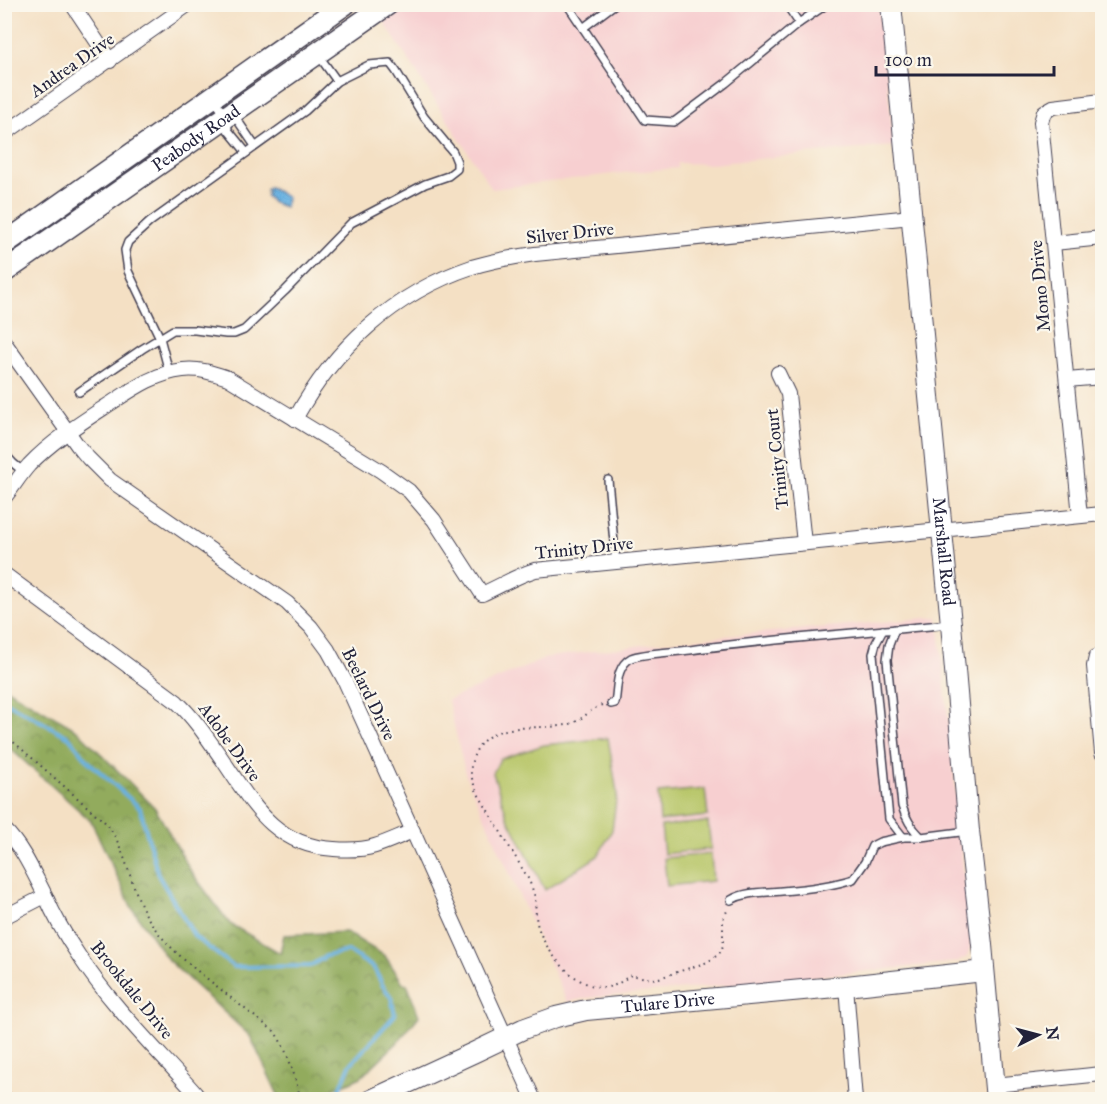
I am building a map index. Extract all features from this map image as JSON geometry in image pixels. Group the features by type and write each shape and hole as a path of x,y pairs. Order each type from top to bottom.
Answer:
{"main road":[{"name":"Peabody Road","path":"4,244 345,4"},
{"name":"Peabody Road","path":"4,272 388,4"}],"street":[{"path":"72,4 110,61"},
{"name":"Andrea Drive","path":"4,134 189,4"},
{"name":"Marshall Road","path":"891,4 995,1092"},
{"name":"Mono Drive","path":"1080,516 1041,122 1044,112 1053,107 1102,101"},
{"name":"Silver Drive","path":"295,419 334,361 383,313 415,292 471,268 497,260 535,254 912,217"},
{"path":"1054,243 1102,238"},
{"name":"Beelard Drive","path":"4,342 68,433 110,480 287,603 311,627 328,650 345,681 534,1100"},
{"name":"Trinity Drive","path":"68,433 137,386 169,372 202,370 228,378 381,471 409,491 434,520 482,594 520,574 536,570 1102,514"},
{"name":"Trinity Court","path":"778,373 788,394 804,543"},
{"path":"1067,380 1102,377"},
{"path":"4,498 24,472 53,443 68,433"},
{"name":"Adobe Drive","path":"4,574 188,712 253,805 281,833 324,849 350,850 373,846 413,831"},
{"path":"1102,655 1096,657 1094,666 1102,753"},
{"name":"Brookdale Drive","path":"4,829 26,858 79,956 117,1005 200,1100"},
{"path":"4,917 45,896"},
{"name":"Tulare Drive","path":"371,1100 523,1029 556,1017 586,1010 984,971"},
{"path":"846,986 855,1100"},
{"path":"995,1092 1102,1074"}],"lane":[{"path":"567,4 645,120 674,122 799,23 827,4"},
{"path":"583,28 615,4"},
{"path":"786,4 799,23"},
{"path":"318,54 338,81"},
{"path":"80,392 142,349 160,338 173,330 234,334 244,330 351,223 425,184 448,176 457,169 458,162 453,152 424,117 390,63 369,65 338,81 305,111 150,222 128,242 125,249 128,271 160,338 169,372"},
{"path":"212,97 227,117 228,130 246,152"},
{"path":"227,117 238,121 255,146"},
{"path":"4,453 24,472"},
{"path":"608,480 616,563"},
{"path":"611,704 615,704 619,670 630,658 646,654 951,624"},
{"path":"895,629 889,645 887,660 902,806 907,820 921,837"},
{"path":"883,630 873,654 889,819 903,837"},
{"path":"731,900 740,895 794,890 854,879 872,846 880,842 903,837 969,831"}],"path":[{"path":"611,704 595,707 583,719 567,725 508,729 491,734 480,744 472,759 471,777 477,792 529,880 534,896 537,927 544,942 566,970 586,984 614,986 631,975 651,979 659,978 705,963 719,954 723,946 723,919 731,900"},
{"path":"4,735 107,824 117,837 133,885 146,914 166,942 192,966 274,1031 290,1059 301,1100"}],"shaded area":[{"path":"410,4 879,5 894,146 713,164 678,163 678,168 492,189 384,22"},
{"path":"938,617 971,946 967,957 957,962 587,998 567,1002 466,776 448,700 549,657 682,640"}],"green space":[{"path":"5,688 77,730 155,808 192,873 230,924 280,953 284,935 346,932 385,956 403,983 407,984 419,1016 397,1043 361,1077 312,1099 280,1099 250,1036 168,960 132,908 91,821 5,744"},
{"path":"608,738 617,793 612,830 598,856 545,890 507,816 493,773 500,759 544,745"},
{"path":"705,789 708,816 660,821 658,793"},
{"path":"708,822 711,849 664,854 661,826"},
{"path":"711,854 713,881 667,886 664,858"}],"water":[{"path":"269,187 287,197 285,207 274,203 266,196"}],"waterway":[{"path":"4,701 69,737 90,763 140,808 158,875 195,937 234,967 310,966 326,956 348,951 374,968 391,997 395,1015 350,1065 340,1089 345,1100"}]}
